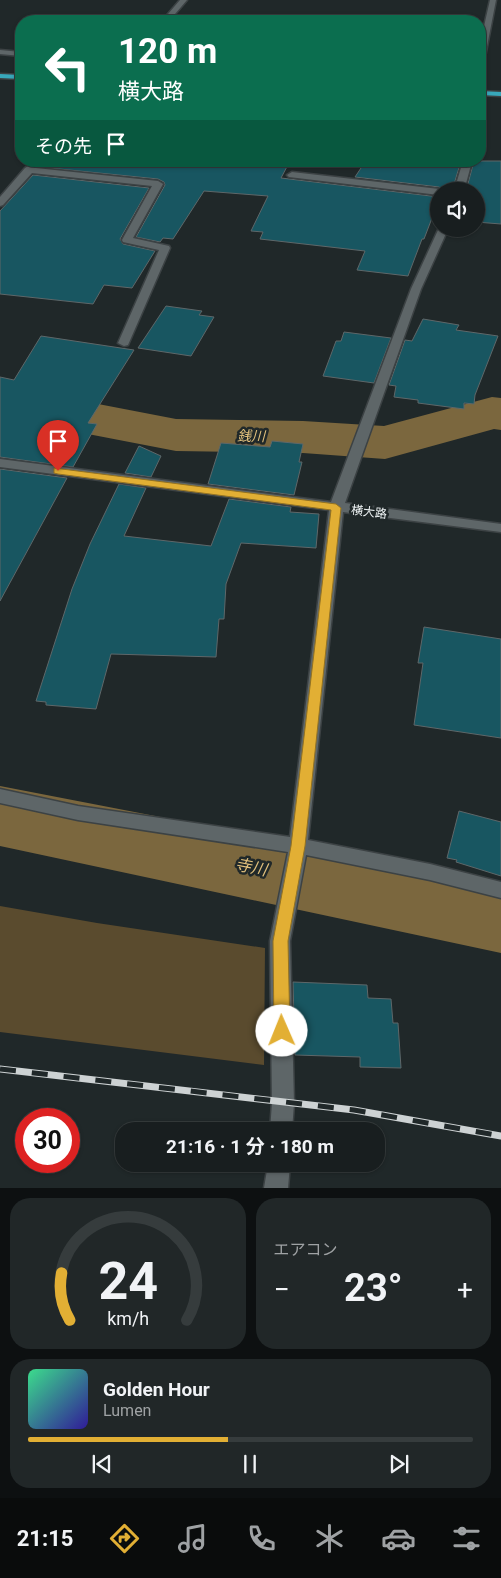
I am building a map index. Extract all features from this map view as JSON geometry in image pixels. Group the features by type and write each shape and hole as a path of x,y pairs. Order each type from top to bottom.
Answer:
{"highway":[{"path":"0,76 15,77"},
{"path":"486,93 501,94"}],"street":[{"path":"170,15 184,0"},
{"path":"486,33 493,0"},
{"path":"0,52 15,53"},
{"path":"0,203 31,167"},
{"path":"462,182 466,167"},
{"path":"28,170 158,184 126,240 165,248 124,343"},
{"path":"292,175 430,191"},
{"path":"282,1122 283,1103 280,941 297,850 336,508 416,289 439,237"},
{"name":"横大路","path":"0,463 501,528"},
{"path":"0,796 78,813 430,872 501,890"},
{"path":"276,1188 278,1172"}],"shaded area":[{"path":"0,906 97,923 265,948 264,1065 0,1032"}],"building":[{"path":"486,161 501,161 501,224 485,223 485,182 468,182 472,167 486,167"},
{"path":"40,167 287,167 281,178 430,196 430,223 408,276 357,270 365,251 260,239 263,232 251,231 268,196 204,191 173,239 163,238 160,242 136,237 165,185 164,182 158,179"},
{"path":"362,167 459,167 455,182 430,182 430,186 355,177"},
{"path":"33,175 149,188 120,239 123,244 155,251 132,288 104,285 93,304 0,294 0,211"},
{"path":"166,306 202,311 199,315 214,317 191,356 138,348"},
{"path":"423,319 459,325 456,330 498,336 475,395 474,404 464,403 464,409 418,403 418,400 394,397 396,386 389,385 405,340 412,341"},
{"path":"344,332 391,338 374,383 323,376 336,341 341,341"},
{"path":"41,336 134,350 88,423 97,424 73,467 0,457 0,377 14,380"},
{"path":"272,441 303,444 299,462 302,462 294,495 208,484 221,443 270,447"},
{"path":"139,446 161,456 151,477 125,473"},
{"path":"0,469 67,478 0,601"},
{"path":"119,484 146,488 124,536 211,546 229,499 291,507 290,512 319,514 316,548 241,543 226,584 224,619 219,619 216,657 111,654 96,709 46,705 46,702 36,701 72,589 90,544"},
{"path":"424,627 501,639 501,738 414,725 423,663 418,663"},
{"path":"459,811 501,822 501,876 447,858"},
{"path":"293,982 367,985 368,998 391,999 393,1023 398,1023 401,1068 360,1067 360,1057 295,1055"}],"waterway":[{"name":"銭川","path":"0,398 36,408 176,435 303,437 385,443 492,413 501,414"},
{"name":"寺川","path":"0,816 501,918"}],"railway":[{"path":"0,1069 354,1110 501,1136"}],"route":[{"path":"58,471 336,508 298,846 280,941 282,1031"}]}
